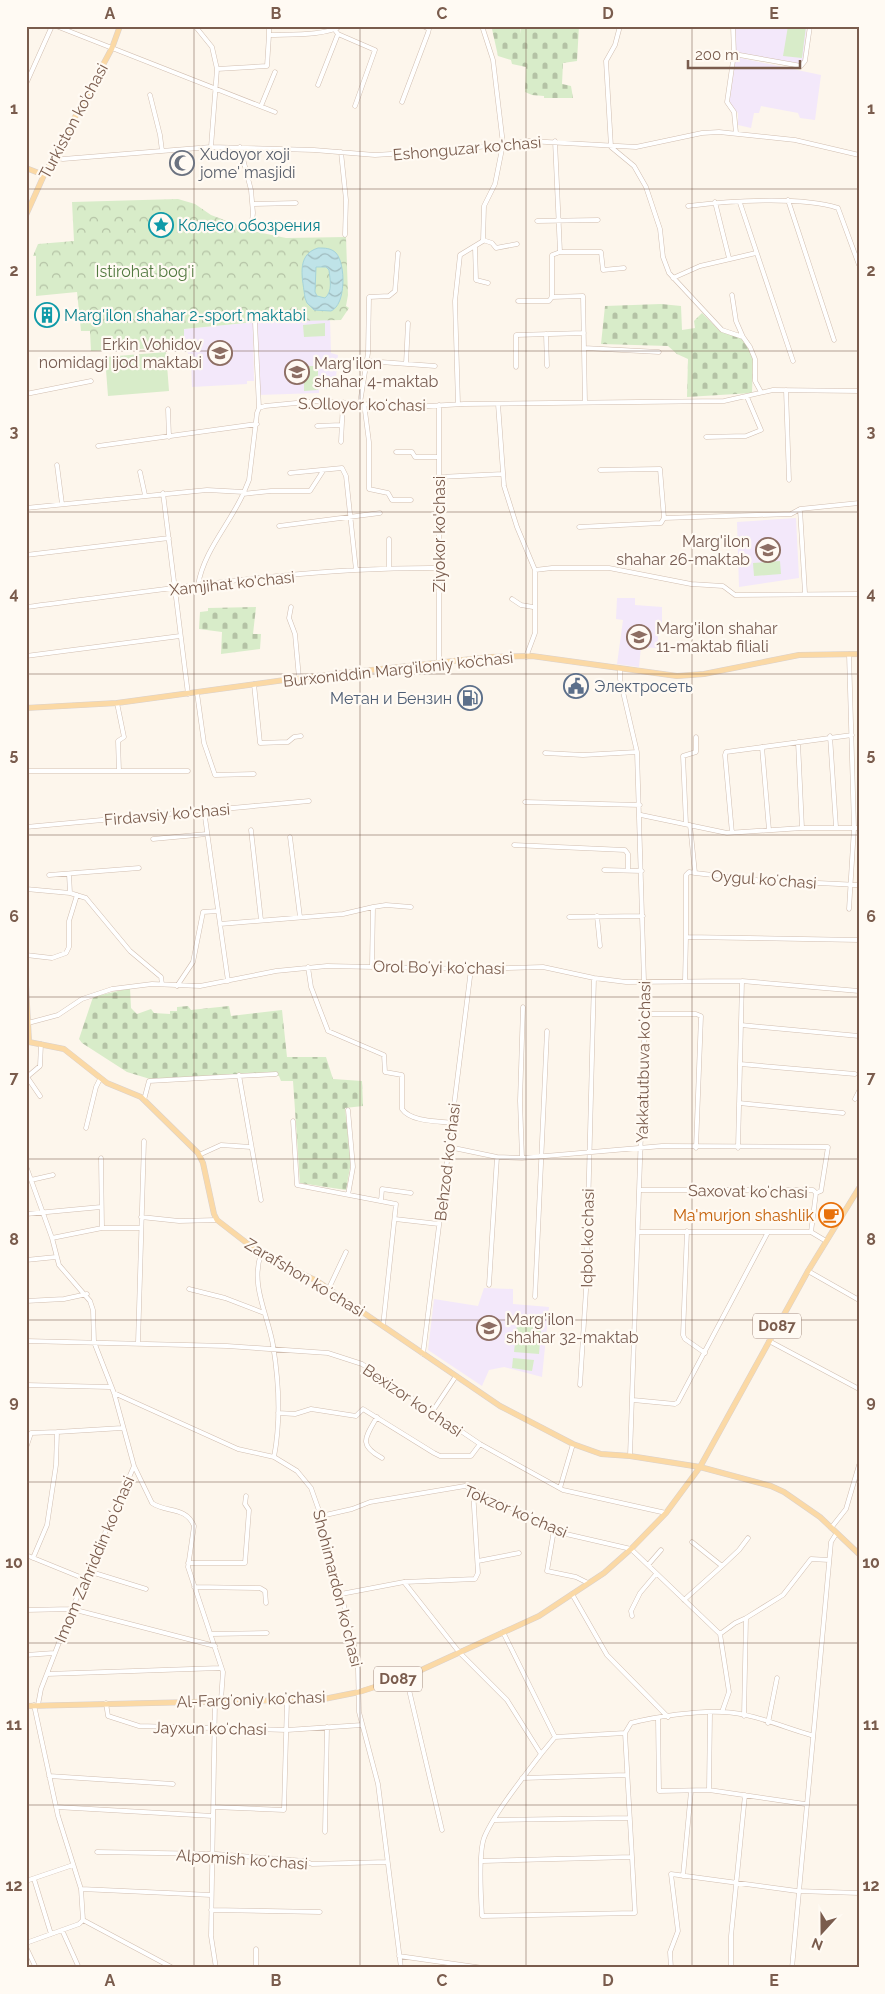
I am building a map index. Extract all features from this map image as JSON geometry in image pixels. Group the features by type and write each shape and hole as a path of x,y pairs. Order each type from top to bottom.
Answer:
{"main road":[{"name":"Turkiston ko’chasi","path":"26,215 53,157 112,48 120,26"},
{"path":"26,168 44,175"},
{"name":"Burxoniddin Marg’iloniy ko’chasi","path":"26,708 117,703 298,678 490,657 526,657 668,676 695,676 799,655 859,654"},
{"path":"26,985 28,1042 72,1052 100,1079 144,1100 199,1155 203,1163 217,1220"},
{"name":"D087","path":"700,1468 808,1271 859,1188"},
{"name":"Zarafshon koʻchasi","path":"217,1220 261,1254 328,1288 500,1406 573,1444 601,1454 630,1456 700,1468 784,1492 820,1517 859,1554"},
{"name":"Al-Fargʻoniy koʻchasi","path":"26,1706 324,1699 359,1692 406,1677 539,1616 604,1573 631,1549 666,1513 700,1468"}],"street":[{"path":"26,84 52,26"},
{"path":"56,26 275,112"},
{"path":"195,26 212,47 217,69 211,147"},
{"path":"217,69 267,66 269,26"},
{"path":"318,85 337,32 341,26"},
{"path":"402,102 429,30 424,26"},
{"path":"482,26 493,60 503,144 495,184 484,206 483,240"},
{"path":"620,26 615,45 606,61 612,147 634,166 646,187 660,229 663,257 669,273 722,330 743,337"},
{"path":"668,26 692,26"},
{"path":"733,26 734,54 726,102 734,112 736,133"},
{"path":"734,54 801,66 806,61 810,26"},
{"path":"269,35 337,32 373,48 375,52 355,106"},
{"path":"261,106 275,72"},
{"path":"150,95 162,151"},
{"name":"Eshonguzar ko'chasi","path":"53,157 63,158 211,147 392,155 555,141 612,147 636,147 702,133 736,133 795,140 859,156"},
{"path":"555,141 560,252"},
{"path":"240,147 248,172 253,204 251,228"},
{"path":"341,152 346,200 345,235"},
{"path":"788,200 834,340"},
{"path":"688,206 715,202 740,203 788,200 838,208 859,265"},
{"path":"715,202 729,258"},
{"path":"253,204 296,203"},
{"path":"740,203 793,361"},
{"path":"537,221 598,220"},
{"path":"483,240 491,242 496,248 517,244"},
{"path":"458,404 455,301 460,255 483,240"},
{"path":"475,246 476,280 488,283"},
{"path":"552,297 552,255 560,252 601,252 603,270 624,268"},
{"path":"398,253 395,291 389,296 369,297 367,361 362,403 369,442 369,489 388,493 392,500 411,500"},
{"path":"673,278 700,266 756,253"},
{"path":"732,295 736,321 755,360 755,381 761,392"},
{"path":"518,301 548,301 552,297 583,296 585,403"},
{"path":"198,585 201,569 230,520 249,480 259,408 254,322"},
{"path":"406,364 408,323"},
{"path":"516,367 516,335 584,333"},
{"path":"546,334 547,366"},
{"path":"584,348 660,352"},
{"path":"367,361 435,366"},
{"path":"26,394 91,381"},
{"path":"786,390 789,480"},
{"name":"S.Olloyor koʻchasi","path":"259,408 304,402 343,402 412,407 458,404 724,401 747,397 761,392 859,390"},
{"path":"706,437 746,436 761,430 747,397"},
{"path":"342,442 343,402"},
{"path":"498,404 504,486 516,527 535,570 534,633 526,657"},
{"name":"Ziyokor ko'chasi","path":"439,405 439,663"},
{"path":"168,409 169,436"},
{"path":"98,446 256,424"},
{"path":"317,426 341,425"},
{"path":"396,452 412,452 415,457 439,457"},
{"path":"57,465 62,504"},
{"path":"290,473 342,468 346,476 356,570"},
{"path":"579,526 661,523 664,518 660,469 600,470"},
{"path":"26,508 207,490 243,493 310,491 323,471"},
{"path":"140,472 145,495"},
{"path":"439,477 503,474"},
{"path":"163,493 188,694"},
{"path":"664,518 791,514 800,508 859,503"},
{"path":"800,508 805,593"},
{"path":"279,526 380,513"},
{"path":"26,555 169,538"},
{"path":"389,538 389,568"},
{"name":"Xamjihat ko'chasi","path":"26,608 198,585 356,570 438,568"},
{"path":"535,570 552,568 609,568 691,584 723,586 734,595 859,594"},
{"path":"512,599 521,605 533,607"},
{"path":"290,607 290,618 295,634 298,678"},
{"path":"26,656 180,636"},
{"path":"849,654 856,828 849,909"},
{"name":"Yakkatutbuva koʻchasi","path":"620,670 620,679 637,752 641,815 645,983 641,1190 630,1456"},
{"path":"254,684 260,743 288,742 294,737 301,736"},
{"path":"197,693 203,737 215,775 254,774"},
{"path":"117,703 124,737 118,741 119,771"},
{"path":"732,833 725,753 730,750 762,748 830,736 852,735"},
{"path":"830,736 836,827"},
{"name":"Oygul koʻchasi","path":"696,737 696,752 683,755 688,824 695,873 757,880 859,885"},
{"path":"798,742 802,828"},
{"path":"762,748 769,830"},
{"path":"545,753 583,755 637,752"},
{"path":"26,771 188,771"},
{"name":"Firdavsiy ko'chasi","path":"26,827 309,801"},
{"path":"526,802 640,805"},
{"path":"204,810 228,981"},
{"path":"641,815 732,833 802,828 856,828"},
{"path":"251,830 261,920"},
{"path":"153,839 207,834"},
{"path":"290,837 300,916"},
{"path":"514,845 625,850 628,854 628,870"},
{"path":"49,875 139,868"},
{"path":"604,870 642,871"},
{"path":"685,981 686,875 689,872 695,873"},
{"path":"69,874 70,893"},
{"path":"26,889 70,893 86,898 96,908 123,944 160,978 162,984"},
{"path":"26,955 52,958 66,953 69,946 69,921 77,895"},
{"path":"220,924 343,914 386,905 411,907"},
{"path":"372,966 373,907"},
{"path":"177,986 193,962 203,912 218,911"},
{"path":"597,916 600,946"},
{"path":"569,917 643,916"},
{"path":"686,937 859,940"},
{"name":"Orol Boʻyi koʻchasi","path":"28,1023 58,1015 76,1003 99,992 132,986 162,984 200,986 308,967 372,966 471,969 543,967 594,978 645,983 742,981 859,992"},
{"path":"308,967 311,987 328,1031 384,1055 385,1072 402,1075 402,1109 404,1112 423,1120 453,1122"},
{"name":"Behzod koʻchasi","path":"423,1354 471,969"},
{"name":"Iqbol koʻchasi","path":"580,1385 586,1290 594,978"},
{"path":"738,1148 742,981"},
{"path":"522,1158 523,1007"},
{"path":"645,1014 696,1014 701,1016 696,1148"},
{"path":"741,1025 859,1036"},
{"path":"535,1297 543,1156 546,1031"},
{"path":"40,1096 27,1077 40,1066 42,1044"},
{"path":"740,1064 855,1074"},
{"path":"239,1074 261,1200"},
{"path":"144,1100 148,1081 239,1074 276,1074"},
{"path":"86,1128 96,1087 100,1079"},
{"path":"854,1099 859,1091"},
{"path":"739,1103 842,1113"},
{"path":"348,1110 353,1167 348,1195"},
{"path":"293,1121 297,1185 396,1204 383,1326"},
{"path":"138,1343 144,1141"},
{"path":"199,1155 221,1145 251,1147"},
{"path":"449,1147 497,1157 522,1158 662,1146 696,1148 828,1147 821,1191 816,1193"},
{"path":"489,1285 497,1157"},
{"path":"101,1158 102,1228"},
{"name":"Imom Zahriddin koʻchasi","path":"26,1166 52,1238 59,1265 87,1294 93,1310 94,1342 110,1387 114,1393 122,1428 134,1466 72,1609 40,1689 36,1705"},
{"path":"31,1180 53,1175"},
{"path":"381,1201 382,1190 411,1193"},
{"name":"Saxovat koʻchasi","path":"641,1190 813,1190 816,1193 811,1232"},
{"path":"26,1214 102,1207"},
{"path":"142,1217 179,1221 217,1220"},
{"path":"395,1219 439,1224"},
{"path":"52,1238 102,1228 141,1228"},
{"path":"687,1231 682,1335 705,1353"},
{"path":"639,1232 811,1232 826,1241"},
{"path":"633,1400 677,1403 768,1232"},
{"path":"328,1288 346,1252"},
{"path":"261,1254 257,1277 273,1348 279,1393 274,1457"},
{"path":"26,1260 56,1257"},
{"path":"808,1271 859,1299"},
{"path":"189,1289 225,1298 264,1313"},
{"path":"26,1301 64,1299 87,1294"},
{"path":"769,1340 859,1390"},
{"name":"Bexizor koʻchasi","path":"26,1341 273,1348 328,1353 362,1364 480,1444 560,1488 666,1513"},
{"path":"432,1412 456,1376"},
{"path":"26,1385 110,1387"},
{"name":"Shohimardon koʻchasi","path":"114,1393 238,1448 274,1457 291,1466 308,1482 321,1516 327,1557 341,1594 354,1645 359,1712 378,1784 401,1968"},
{"path":"278,1413 295,1414 312,1409 356,1416 363,1409 440,1456 471,1456 480,1444"},
{"path":"377,1417 366,1437 365,1443 369,1451 382,1458"},
{"path":"26,1448 30,1433 122,1428"},
{"path":"33,1558 47,1525 56,1465 57,1432"},
{"path":"560,1488 573,1444"},
{"path":"831,1528 846,1509 859,1465"},
{"path":"134,1466 152,1503 181,1512 192,1522 194,1529 188,1562 194,1586 215,1646 220,1668 223,1672 215,1728 213,1807 211,1936 216,1968"},
{"name":"Tokzor koʻchasi","path":"321,1516 352,1510 370,1502 462,1485 554,1530 631,1549 720,1634"},
{"path":"341,1594 404,1582 475,1579 478,1576 478,1561 473,1490"},
{"path":"188,1562 245,1563 249,1510 245,1504 246,1496"},
{"path":"554,1530 547,1571 576,1577 588,1584"},
{"path":"792,1968 797,1891 829,1560 831,1542 836,1534"},
{"path":"684,1600 739,1550 748,1538"},
{"path":"692,1542 722,1566"},
{"path":"648,1565 661,1550"},
{"path":"478,1561 519,1553"},
{"path":"26,1555 85,1579"},
{"path":"722,1712 729,1692 720,1634 783,1595 811,1558 829,1560"},
{"path":"88,1571 146,1589"},
{"path":"632,1616 631,1611 640,1593 656,1574"},
{"path":"404,1582 459,1652 507,1700 541,1754"},
{"path":"194,1586 260,1588 265,1591 266,1603"},
{"path":"572,1594 607,1655 668,1717"},
{"path":"26,1610 72,1609 215,1646"},
{"path":"744,1716 746,1618"},
{"path":"503,1632 555,1738"},
{"path":"211,1634 268,1633"},
{"path":"26,1655 54,1653"},
{"path":"47,1674 220,1668"},
{"path":"406,1677 442,1830"},
{"path":"768,1723 777,1678"},
{"path":"213,1807 284,1810 287,1701"},
{"name":"Jayxun koʻchasi","path":"106,1703 108,1716 132,1725 287,1730 362,1725"},
{"path":"26,1942 79,1924 82,1920 81,1889 56,1807 36,1705"},
{"path":"625,1733 555,1738 522,1778 484,1839 482,1916 635,1913 625,1733 631,1723 658,1718 722,1712 744,1716 812,1736"},
{"path":"709,1790 710,1713"},
{"path":"658,1718 659,1791 709,1790 805,1804"},
{"path":"325,1832 328,1727"},
{"path":"522,1778 627,1775"},
{"path":"49,1776 173,1784"},
{"path":"683,1876 691,1791"},
{"path":"731,1968 731,1936 745,1795"},
{"path":"56,1807 213,1816"},
{"path":"495,1820 630,1818"},
{"name":"Alpomish koʻchasi","path":"97,1852 246,1856 312,1864 387,1862"},
{"path":"483,1861 632,1857"},
{"path":"26,1873 27,1881 73,1865"},
{"path":"670,1968 670,1952 678,1931 671,1874 797,1891 859,1893"},
{"path":"34,1879 51,1934"},
{"path":"81,1889 211,1896"},
{"path":"211,1910 320,1912"},
{"path":"82,1920 172,1968"},
{"path":"62,1930 79,1968"},
{"path":"26,1947 36,1968"},
{"path":"256,1949 256,1968"},
{"path":"399,1956 484,1968"}],"shaded area":[{"path":"735,26 807,26 803,60 799,64 734,53"},
{"path":"736,57 821,75 815,120 800,118 798,113 761,106 759,113 754,113 751,128 738,125 738,113 729,104"},
{"name":"Marg'ilon shahar 4-maktab","path":"330,319 331,353 338,355 335,389 319,389 319,393 258,395 256,321"},
{"name":"Erkin Vohidov nomidagi ijod maktabi","path":"253,322 254,381 247,381 247,384 192,387 191,358 184,347 184,329"},
{"name":"Marg'ilon shahar 26-maktab","path":"796,518 799,578 739,587 737,522"},
{"name":"Marg'ilon shahar 11-maktab filiali","path":"617,598 635,598 635,605 662,607 662,627 659,627 657,648 641,647 639,667 617,664 623,620 616,619"},
{"name":"Marg'ilon shahar 32-maktab","path":"484,1288 513,1289 513,1304 549,1307 542,1377 504,1367 489,1370 482,1386 428,1350 434,1299 478,1306"}],"green space":[{"path":"521,26 579,26 577,61 563,63 562,84 571,86 573,98 544,98 544,96 525,92 526,67 512,64 511,60 498,56 492,29 520,28 520,34"},
{"path":"788,26 806,26 802,58 783,56"},
{"name":"Istirohat bog'i","path":"178,199 195,204 211,215 253,231 286,238 346,237 348,295 346,306 349,308 341,320 255,322 184,329 184,347 91,351 90,331 81,331 77,292 36,296 36,256 33,256 38,244 74,241 72,202"},
{"path":"661,304 681,306 682,330 695,328 694,321 702,313 720,331 743,339 753,358 752,393 687,397 688,359 677,354 668,346 601,344 605,306"},
{"path":"325,323 325,336 304,337 303,325"},
{"path":"166,352 169,391 108,396 105,357"},
{"path":"304,366 318,366 318,390 304,391"},
{"path":"780,561 781,574 754,576 753,563"},
{"path":"256,607 253,634 261,634 260,649 221,654 222,632 199,629 200,612 208,611 208,608"},
{"path":"130,988 131,1008 137,1014 151,1009 154,1013 170,1014 170,1011 177,1011 177,1007 188,1006 191,1010 229,1006 231,1016 282,1010 287,1057 326,1057 333,1079 362,1081 363,1106 345,1108 351,1162 346,1190 300,1183 293,1081 281,1081 279,1076 150,1079 127,1072 82,1043 79,1039 93,997"},
{"path":"518,1316 542,1318 539,1354 514,1352"},
{"path":"513,1358 534,1360 532,1371 512,1368"}],"water":[{"path":"318,248 334,251 342,266 342,293 340,301 331,311 314,310 305,298 302,269 306,256","holes":["316,267 326,267 329,270 330,285 328,295 325,298 317,296 315,292"]}],"place":[{"name":"Xudoyor xoji jome' masjidi","path":"182,163"},
{"name":"Колесо обозрения","path":"161,225"},
{"name":"Marg'ilon shahar 2-sport maktabi","path":"47,315"},
{"name":"Erkin Vohidov nomidagi ijod maktabi","path":"220,353"},
{"name":"Marg'ilon shahar 4-maktab","path":"297,372"},
{"name":"Marg'ilon shahar 26-maktab","path":"768,550"},
{"name":"Marg'ilon shahar 11-maktab filiali","path":"639,637"},
{"name":"Электросеть","path":"576,686"},
{"name":"Метан и Бензин","path":"470,698"},
{"name":"Ma'murjon shashlik","path":"831,1215"},
{"name":"Marg'ilon shahar 32-maktab","path":"489,1328"}]}
